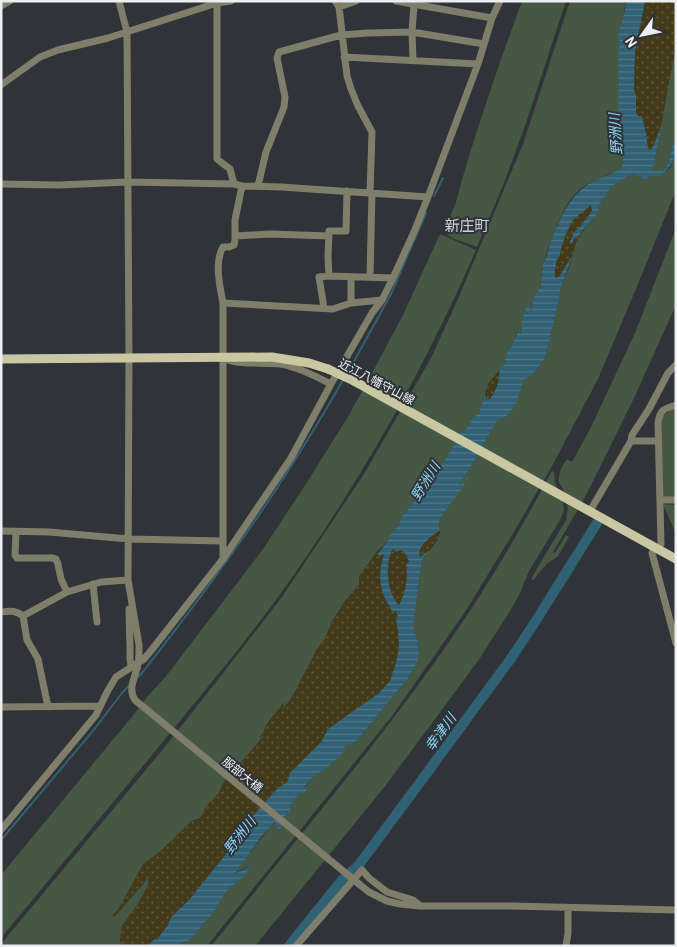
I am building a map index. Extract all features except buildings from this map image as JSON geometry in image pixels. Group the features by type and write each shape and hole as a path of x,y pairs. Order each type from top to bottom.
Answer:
{"main road":[{"name":"近江八幡守山線","path":"1,358 272,357 309,363 328,369 355,382 614,525 658,545 676,558"}],"street":[{"path":"1,6 10,1"},
{"path":"119,1 127,32 128,580 139,645 139,657 134,667"},
{"path":"1,86 40,57 58,50 108,38 217,2 231,1"},
{"path":"356,1 337,4 350,89 372,132 370,277"},
{"path":"396,1 492,18"},
{"path":"1,830 96,715 116,676 134,667 144,659 223,559 290,458 372,313 382,300 394,278 428,197 478,64 492,18 500,1"},
{"path":"217,2 217,159 230,169 238,185 235,220 236,236 234,244 229,247 223,247 221,250 219,278 224,303 223,559"},
{"path":"413,60 412,32 414,5"},
{"path":"258,186 266,152 284,107 286,97 277,58 279,52 342,35 412,32 484,44"},
{"path":"344,57 478,64"},
{"path":"1,184 60,185 128,182 238,185 428,197"},
{"path":"329,276 329,231 346,231 347,191"},
{"path":"236,236 270,234 329,236"},
{"path":"351,276 351,303"},
{"path":"324,308 319,277 394,278"},
{"path":"224,303 333,309 351,303 382,300"},
{"path":"223,358 232,362 282,364 331,384"},
{"path":"590,511 631,441 632,434 649,409 668,373 676,365"},
{"path":"676,405 664,410 660,414 658,423 660,500 658,545 652,553 676,643"},
{"path":"631,441 658,441"},
{"path":"660,500 676,500"},
{"path":"1,531 49,532 129,539 223,540"},
{"path":"16,532 15,555 17,558 52,558 56,560 67,592"},
{"path":"23,616 67,592 101,582 128,580"},
{"path":"93,584 97,622"},
{"path":"131,599 129,602 130,659 134,667"},
{"path":"1,612 13,610 23,616 27,640 38,659 48,707"},
{"name":"服部大橋","path":"134,667 131,695 137,702 369,892 387,901 420,906 676,910"},
{"path":"1,707 100,706"},
{"path":"296,946 362,870 387,892 413,900 420,906"},
{"path":"566,946 568,908"}],"green space":[{"path":"522,1 566,1 526,123 504,183 477,247 452,238 447,234 446,230 487,101"},
{"path":"570,1 627,1 624,11 618,86 623,161 621,169 586,185 572,198 566,207 546,255 540,289 522,328 522,333 520,334 518,329 513,344 507,352 504,364 488,384 479,413 472,418 467,428 459,434 430,482 403,515 395,531 389,535 389,539 378,550 359,577 359,585 345,601 332,622 325,639 317,649 291,699 280,713 269,721 260,738 264,734 264,736 223,783 219,793 205,808 204,813 199,819 192,821 162,850 143,865 128,894 113,915 115,916 147,877 149,883 138,904 122,926 120,941 122,946 1,946 164,748 282,597 364,474 431,358 458,299 523,144"},
{"path":"676,48 676,137 668,164 662,171 655,171 651,169 654,164"},
{"path":"676,154 676,190 598,379 551,468 465,612 392,716 207,946 179,946 194,936 231,886 237,883 249,869 250,866 234,873 271,826 276,822 279,831 284,825 283,818 290,810 292,803 313,777 344,751 342,749 346,745 359,738 407,680 417,663 418,641 413,626 422,561 437,541 440,532 440,518 466,480 459,487 458,484 469,470 497,421 507,416 521,382 535,372 545,358 561,288 576,242 596,216 600,204 612,186 633,174 645,179 652,176 661,176 671,167"},
{"path":"676,228 676,305 602,463 583,501 553,552 555,553 566,535 569,537 558,556 547,564 535,579 532,580 566,520 566,500 559,482 561,470 567,459 572,462 590,429 635,333"},
{"path":"440,234 476,250 414,379 382,437 347,494 311,550 245,641 1,938 1,875 167,675 263,549 349,415 403,315"},
{"path":"676,408 676,498 664,498 662,496 660,422 666,413"},
{"path":"552,471 554,472 555,482 564,510 560,520 529,571 509,613 478,661 386,785 255,946 211,946 353,770 434,663 493,574"},
{"path":"663,504 676,505 676,534"}],"sand":[{"path":"645,1 676,1 676,48 662,123 651,150 648,148 642,117 638,117 636,112 634,90 635,52"},
{"path":"592,205 592,211 570,239 572,243 586,227 576,242 572,257 559,277 555,278 557,259 573,220"},
{"path":"500,370 496,389 490,399 486,399 487,387"},
{"path":"439,531 435,544 420,557 419,552 422,545"},
{"path":"382,547 379,554 384,554 380,572 382,590 386,600 393,611 396,611 398,617 396,619 399,646 390,681 379,693 328,729 321,742 290,773 287,782 277,789 241,829 243,833 189,900 171,917 168,925 155,941 155,939 147,946 122,946 120,941 122,926 138,904 149,883 147,878 115,916 112,916 119,908 143,864 162,850 192,821 199,819 204,813 205,808 219,793 223,783 264,736 259,739 269,721 285,701 282,710 291,699 317,649 325,639 332,622 345,601 359,585 359,577"},
{"path":"393,549 404,552 409,562 406,564 406,585 399,605 389,586 387,570"}],"water":[{"path":"627,1 645,1 635,52 634,90 636,112 638,116 642,116 650,150 654,145 662,123 654,164 651,169 662,171 668,164 676,137 674,159 670,167 661,176 652,176 645,179 633,174 612,186 600,204 596,216 581,234 569,244 574,232 592,211 591,205 573,220 557,259 555,278 559,277 572,257 561,288 545,358 535,372 521,382 522,386 516,404 507,416 497,421 459,484 459,486 469,475 462,488 440,518 439,531 425,542 420,549 420,557 428,551 422,561 413,626 418,641 419,655 417,663 407,680 359,738 352,744 346,745 343,749 345,751 323,771 315,775 304,787 308,788 304,793 300,793 292,803 291,811 283,818 284,825 278,831 279,829 275,822 262,836 235,873 251,867 240,881 231,886 213,913 194,936 179,946 147,946 156,938 156,941 168,925 171,917 189,900 242,834 241,829 277,789 287,782 290,773 321,742 328,729 379,693 390,681 399,646 396,619 398,617 396,611 393,612 389,606 382,590 380,573 384,554 379,556 378,554 389,539 389,535 395,531 403,515 430,482 459,434 467,428 472,418 479,413 485,394 486,399 490,399 495,391 499,379 500,365 501,367 504,364 507,352 513,344 519,328 520,334 522,333 522,320 528,304 531,311 535,295 540,289 543,264 565,209 584,187 621,169 623,161 618,107 619,33","holes":["393,549 396,552 401,550 409,562 406,564 406,585 399,605 392,594 388,578 390,555"]}],"waterway":[{"path":"434,196 443,178"},
{"path":"347,374 391,294 426,213"},
{"path":"137,678 245,535 294,462 343,380"},
{"name":"幸津川","path":"289,946 342,880 358,866 512,657 597,523"},
{"path":"1,840 130,685"}],"district":[{"name":"新庄町","path":"467,225"}],"water label":[{"name":"野洲川","path":"615,134"},
{"name":"野洲川","path":"425,481"},
{"name":"野洲川","path":"239,835"}]}
